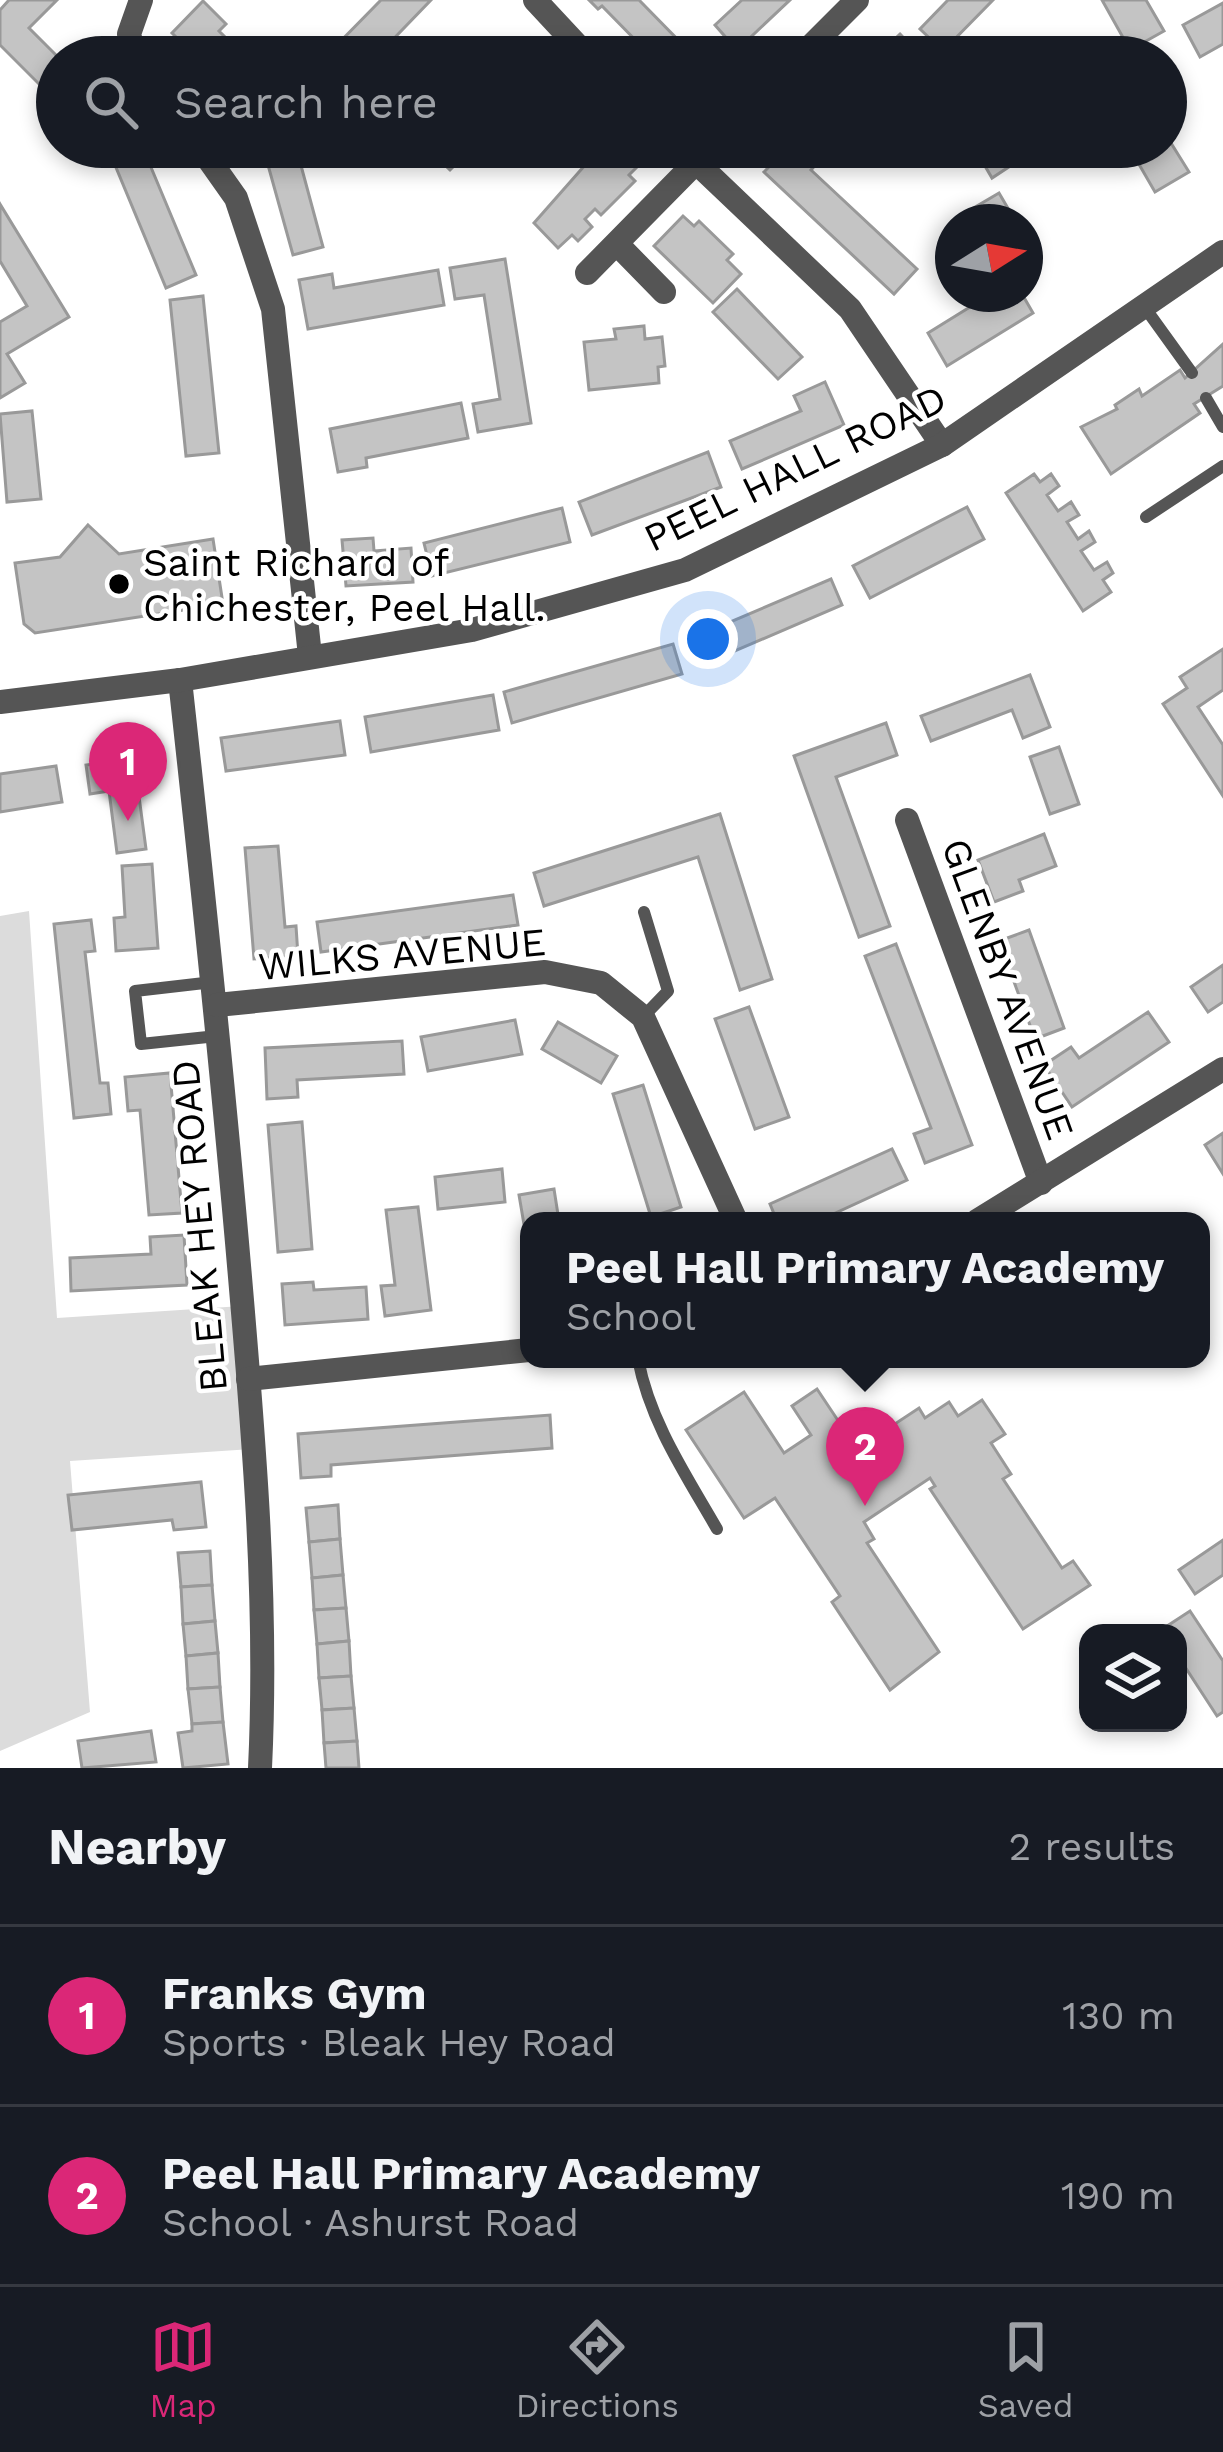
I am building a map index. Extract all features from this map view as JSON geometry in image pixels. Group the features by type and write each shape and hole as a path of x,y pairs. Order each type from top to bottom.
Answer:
{"street":[{"path":"130,36 141,0"},
{"path":"535,0 568,36"},
{"path":"821,36 857,0"},
{"path":"215,168 236,198 273,309 310,656"},
{"path":"587,273 682,168"},
{"path":"712,168 850,310 942,445"},
{"path":"616,244 664,292"},
{"name":"PEEL HALL ROAD","path":"0,702 180,680 472,630 685,570 942,445 1223,252"},
{"name":"BLEAK HEY ROAD","path":"180,680 215,993 248,1378 265,1669 260,1768"},
{"name":"GLENBY AVENUE","path":"907,820 1041,1183"},
{"name":"WILKS AVENUE","path":"215,993 545,972 601,982 643,1017 732,1212"},
{"path":"992,1212 1223,1069"},
{"path":"248,1378 520,1351"}],"lane":[{"path":"1142,304 1192,373"},
{"path":"1205,398 1223,427"},
{"path":"1146,517 1223,466"},
{"path":"643,1017 668,991 644,912"},
{"path":"215,993 135,991 141,1044 219,1036"},
{"path":"640,1368 646,1396 665,1438 718,1529"}],"shaded area":[{"path":"29,911 57,1318 242,1306 252,1449 70,1461 90,1712 0,1751 0,916"}],"building":[{"path":"9,0 57,0 29,28 37,36 36,81 0,45 0,10"},
{"path":"381,0 431,0 396,36 346,36"},
{"path":"589,0 639,0 674,36 631,36 602,6 598,9"},
{"path":"742,0 790,0 752,36 725,36 715,25"},
{"path":"948,0 993,0 958,36 927,36 920,29"},
{"path":"1102,0 1146,0 1164,31 1155,36 1122,36"},
{"path":"203,1 226,24 219,31 224,36 172,33"},
{"path":"1223,3 1223,44 1200,57 1183,25"},
{"path":"116,168 151,168 196,275 166,288"},
{"path":"269,168 302,168 323,247 293,255"},
{"path":"582,168 636,168 629,175 635,181 601,215 595,209 585,219 592,227 578,241 572,235 558,248 534,223"},
{"path":"768,168 813,168 917,269 894,294 764,172"},
{"path":"986,168 1007,168 992,178"},
{"path":"1141,168 1187,168 1189,172 1155,192"},
{"path":"999,193 1005,204 980,204"},
{"path":"0,204 69,317 7,354 25,383 0,398 0,322 27,306 0,261"},
{"path":"683,216 694,226 699,221 733,254 727,260 741,274 713,303 654,246"},
{"path":"505,259 531,423 478,432 473,404 500,399 484,295 455,299 450,268"},
{"path":"438,270 444,305 308,329 299,280 332,274 334,288"},
{"path":"737,289 802,357 778,379 713,312"},
{"path":"203,296 219,453 186,456 170,300"},
{"path":"962,312 1033,313 947,366 928,333"},
{"path":"644,326 645,339 662,337 665,366 658,367 659,383 589,390 584,342 616,339 614,329"},
{"path":"1223,344 1223,386 1194,404 1200,413 1111,474 1081,427 1117,409 1115,405 1139,389 1142,396 1180,370 1185,378"},
{"path":"825,382 844,425 742,469 730,441 801,411 794,396"},
{"path":"461,403 468,438 366,458 367,467 338,472 330,429"},
{"path":"32,411 41,499 7,502 0,414"},
{"path":"708,452 721,487 592,535 579,502"},
{"path":"1034,474 1040,482 1051,474 1059,486 1047,495 1058,511 1071,502 1079,515 1067,522 1078,539 1089,531 1095,542 1081,551 1094,570 1107,562 1113,573 1103,580 1111,592 1083,611 1006,493"},
{"path":"967,507 984,539 870,598 853,566"},
{"path":"562,508 570,542 432,576 424,543"},
{"name":"Saint Richard of Chichester, Peel Hall.","path":"88,525 119,554 213,539 223,604 35,633 24,624 15,563 60,557"},
{"path":"373,538 374,551 411,548 413,582 346,586 342,540"},
{"path":"831,579 842,605 702,665 690,639"},
{"path":"673,644 682,674 512,723 504,692"},
{"path":"1223,649 1223,690 1198,707 1223,745 1223,796 1163,704 1187,688 1180,677"},
{"path":"1030,675 1050,727 1023,738 1012,710 931,741 921,716"},
{"path":"493,695 499,730 371,752 365,717"},
{"path":"340,721 345,755 226,771 221,738"},
{"path":"886,723 897,755 836,777 890,926 859,937 794,756"},
{"path":"1059,747 1079,804 1050,814 1030,757"},
{"path":"134,759 146,849 117,853 109,791 90,794 86,765"},
{"path":"56,766 62,802 0,812 0,774"},
{"path":"720,814 772,979 740,990 698,857 544,906 534,873"},
{"path":"1044,834 1056,866 1019,880 1023,891 994,902 978,860"},
{"path":"278,846 285,927 296,926 298,956 254,959 245,848"},
{"path":"152,864 158,948 116,951 114,918 125,917 122,866"},
{"path":"513,895 518,925 321,952 317,922"},
{"path":"91,920 95,951 85,952 100,1083 108,1083 111,1114 74,1118 54,924"},
{"path":"1029,930 1064,1028 1035,1039 999,941"},
{"path":"896,944 972,1145 925,1163 914,1134 931,1128 865,956"},
{"path":"1223,965 1223,1002 1208,1012 1191,987"},
{"path":"749,1007 789,1117 755,1129 715,1019"},
{"path":"1148,1012 1169,1042 1072,1107 1044,1065 1071,1047 1079,1058"},
{"path":"515,1020 522,1054 428,1071 421,1037"},
{"path":"558,1022 617,1056 601,1083 542,1049"},
{"path":"402,1041 404,1074 297,1080 298,1097 267,1099 265,1048"},
{"path":"170,1073 182,1213 149,1215 140,1110 128,1111 125,1077"},
{"path":"643,1085 681,1207 649,1212 613,1094"},
{"path":"302,1122 312,1249 278,1252 268,1125"},
{"path":"1223,1133 1223,1174 1205,1145"},
{"path":"892,1149 907,1180 838,1212 773,1212 770,1204"},
{"path":"502,1169 505,1202 438,1209 435,1177"},
{"path":"554,1189 558,1212 522,1212 519,1195"},
{"path":"418,1207 431,1310 385,1316 381,1286 395,1285 386,1210"},
{"path":"184,1235 187,1285 71,1291 70,1258 151,1254 150,1237"},
{"path":"313,1282 314,1290 366,1287 368,1319 285,1325 282,1284"},
{"path":"817,1389 857,1449 919,1408 925,1418 949,1402 958,1416 982,1400 1005,1434 991,1443 1011,1474 1003,1479 1062,1568 1073,1561 1090,1585 1023,1629 930,1489 935,1486 930,1478 864,1522 874,1539 867,1543 939,1652 890,1690 832,1602 840,1596 775,1498 744,1518 686,1430 744,1392 784,1453 811,1435 792,1406"},
{"path":"550,1415 552,1448 331,1465 331,1476 301,1478 298,1434"},
{"path":"201,1482 206,1527 174,1530 172,1520 72,1530 68,1495"},
{"path":"338,1505 340,1539 309,1542 306,1508"},
{"path":"340,1539 343,1575 312,1578 309,1542"},
{"path":"1223,1540 1223,1575 1195,1594 1179,1570"},
{"path":"210,1551 212,1585 181,1587 178,1553"},
{"path":"343,1575 346,1608 314,1610 312,1578"},
{"path":"212,1585 215,1621 183,1624 181,1587"},
{"path":"346,1608 349,1641 317,1644 314,1610"},
{"path":"1190,1611 1223,1661 1223,1712 1217,1716 1187,1670 1187,1624 1170,1624"},
{"path":"215,1621 218,1653 186,1656 183,1624"},
{"path":"349,1641 351,1676 319,1678 317,1644"},
{"path":"218,1653 220,1687 188,1689 186,1656"},
{"path":"351,1676 354,1708 322,1710 319,1678"},
{"path":"220,1687 223,1722 192,1724 188,1689"},
{"path":"354,1708 357,1741 324,1743 322,1710"},
{"path":"223,1722 228,1764 183,1768 178,1733 192,1731 192,1724"},
{"path":"151,1731 156,1762 82,1768 78,1741"},
{"path":"357,1741 359,1768 326,1768 324,1743"}],"place":[{"name":"Saint Richard of Chichester, Peel Hall.","path":"119,584"},
{"name":"Franks Gym","path":"128,821"},
{"name":"Peel Hall Primary Academy","path":"865,1506"}]}
